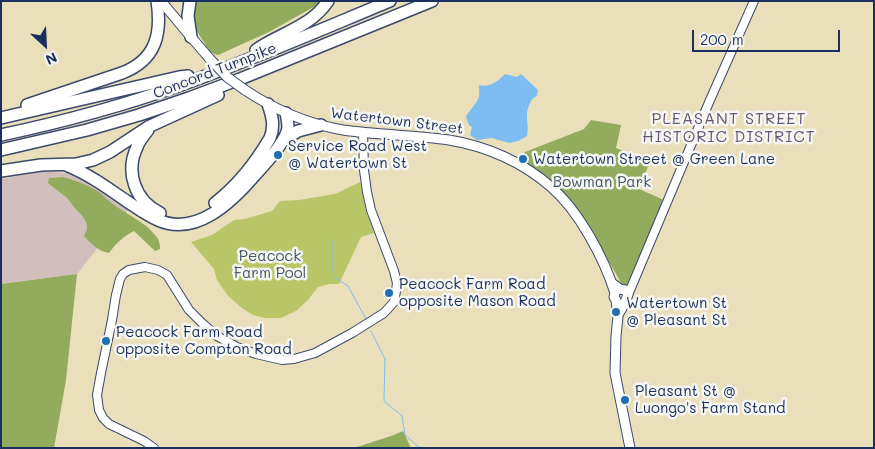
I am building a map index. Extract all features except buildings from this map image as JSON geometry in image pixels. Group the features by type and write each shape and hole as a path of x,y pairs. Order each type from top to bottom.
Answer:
{"highway":[{"path":"1,113 122,73 136,66 148,54 157,37 159,18 157,1"},
{"path":"190,1 188,16 191,37"},
{"path":"1,118 179,78 212,73 234,65 262,45 312,18 320,12 328,1"},
{"name":"Concord Turnpike","path":"234,65 390,1"},
{"name":"Concord Turnpike","path":"1,150 78,132 138,115 206,92 432,1"},
{"path":"1,171 37,165 66,165 86,162 102,156 151,126 236,86 263,70"},
{"name":"Concord Turnpike","path":"1,135 94,112 154,94 212,73"},
{"path":"151,126 140,141 133,158 131,171 134,186 141,198 154,210 173,217 188,216 203,210 222,198 259,154 269,140 273,129 273,119 268,104"},
{"path":"66,165 86,173 156,220 169,224 195,222 206,218 228,202 257,174 281,142 288,129 286,113"},
{"path":"281,142 295,132 321,125"}],"main road":[{"name":"Watertown Street","path":"161,1 227,77 245,90 286,113 321,125 344,130 458,142 484,149 515,162 541,178 562,197 576,216 588,234 611,283 623,294"},
{"path":"623,294 618,316 615,373 630,448"}],"street":[{"path":"623,294 754,1"},
{"path":"154,448 109,424 102,418 99,410 97,394 100,373 108,343 116,295 123,274 129,270 145,267 158,270 167,275 190,310 217,336 237,347 262,355 282,360 294,360 315,353 352,333 384,312 394,302 397,283 371,210 364,170 363,132"}],"shaded area":[{"path":"45,171 67,173 82,179 99,188 128,210 77,274 1,284 1,179"}],"green space":[{"path":"195,1 320,1 319,4 269,32 218,55 209,51 198,32 194,19"},
{"name":"Bowman Park","path":"591,120 621,125 616,148 650,162 639,189 664,200 628,286 623,286 587,224 549,179 522,158 525,152 584,129"},
{"path":"63,177 95,189 143,223 157,238 160,249 155,251 134,231 120,240 109,253 95,247 84,236 87,224 83,218 67,198 48,183 49,178"},
{"name":"Peacock Farm Pool","path":"360,182 365,207 374,233 361,237 339,284 318,287 296,311 281,318 265,318 253,315 242,308 228,296 217,280 214,269 191,242 212,235 234,220 245,219 272,211 280,201 335,194"},
{"path":"77,274 66,380 54,448 1,448 1,284"},
{"path":"403,431 411,448 354,448 394,435"}],"water":[{"path":"505,74 517,77 521,74 538,90 537,96 533,98 527,113 527,136 509,143 492,138 477,140 470,135 472,127 469,125 466,117 478,99 479,85 490,85"}],"waterway":[{"path":"332,240 332,272"},
{"path":"334,277 348,286 366,319"},
{"path":"371,331 385,359 384,401 402,416 405,435 420,448"}],"place":[{"name":"Service Road West @ Watertown St","path":"278,155"},
{"name":"Watertown Street @ Green Lane","path":"523,159"},
{"name":"Peacock Farm Road opposite Mason Road","path":"389,293"},
{"name":"Watertown St @ Pleasant St","path":"616,312"},
{"name":"Peacock Farm Road opposite Compton Road","path":"106,341"},
{"name":"Pleasant St @ Luongo's Farm Stand","path":"625,400"}],"district":[{"name":"PLEASANT STREET HISTORIC DISTRICT","path":"729,128"}]}
